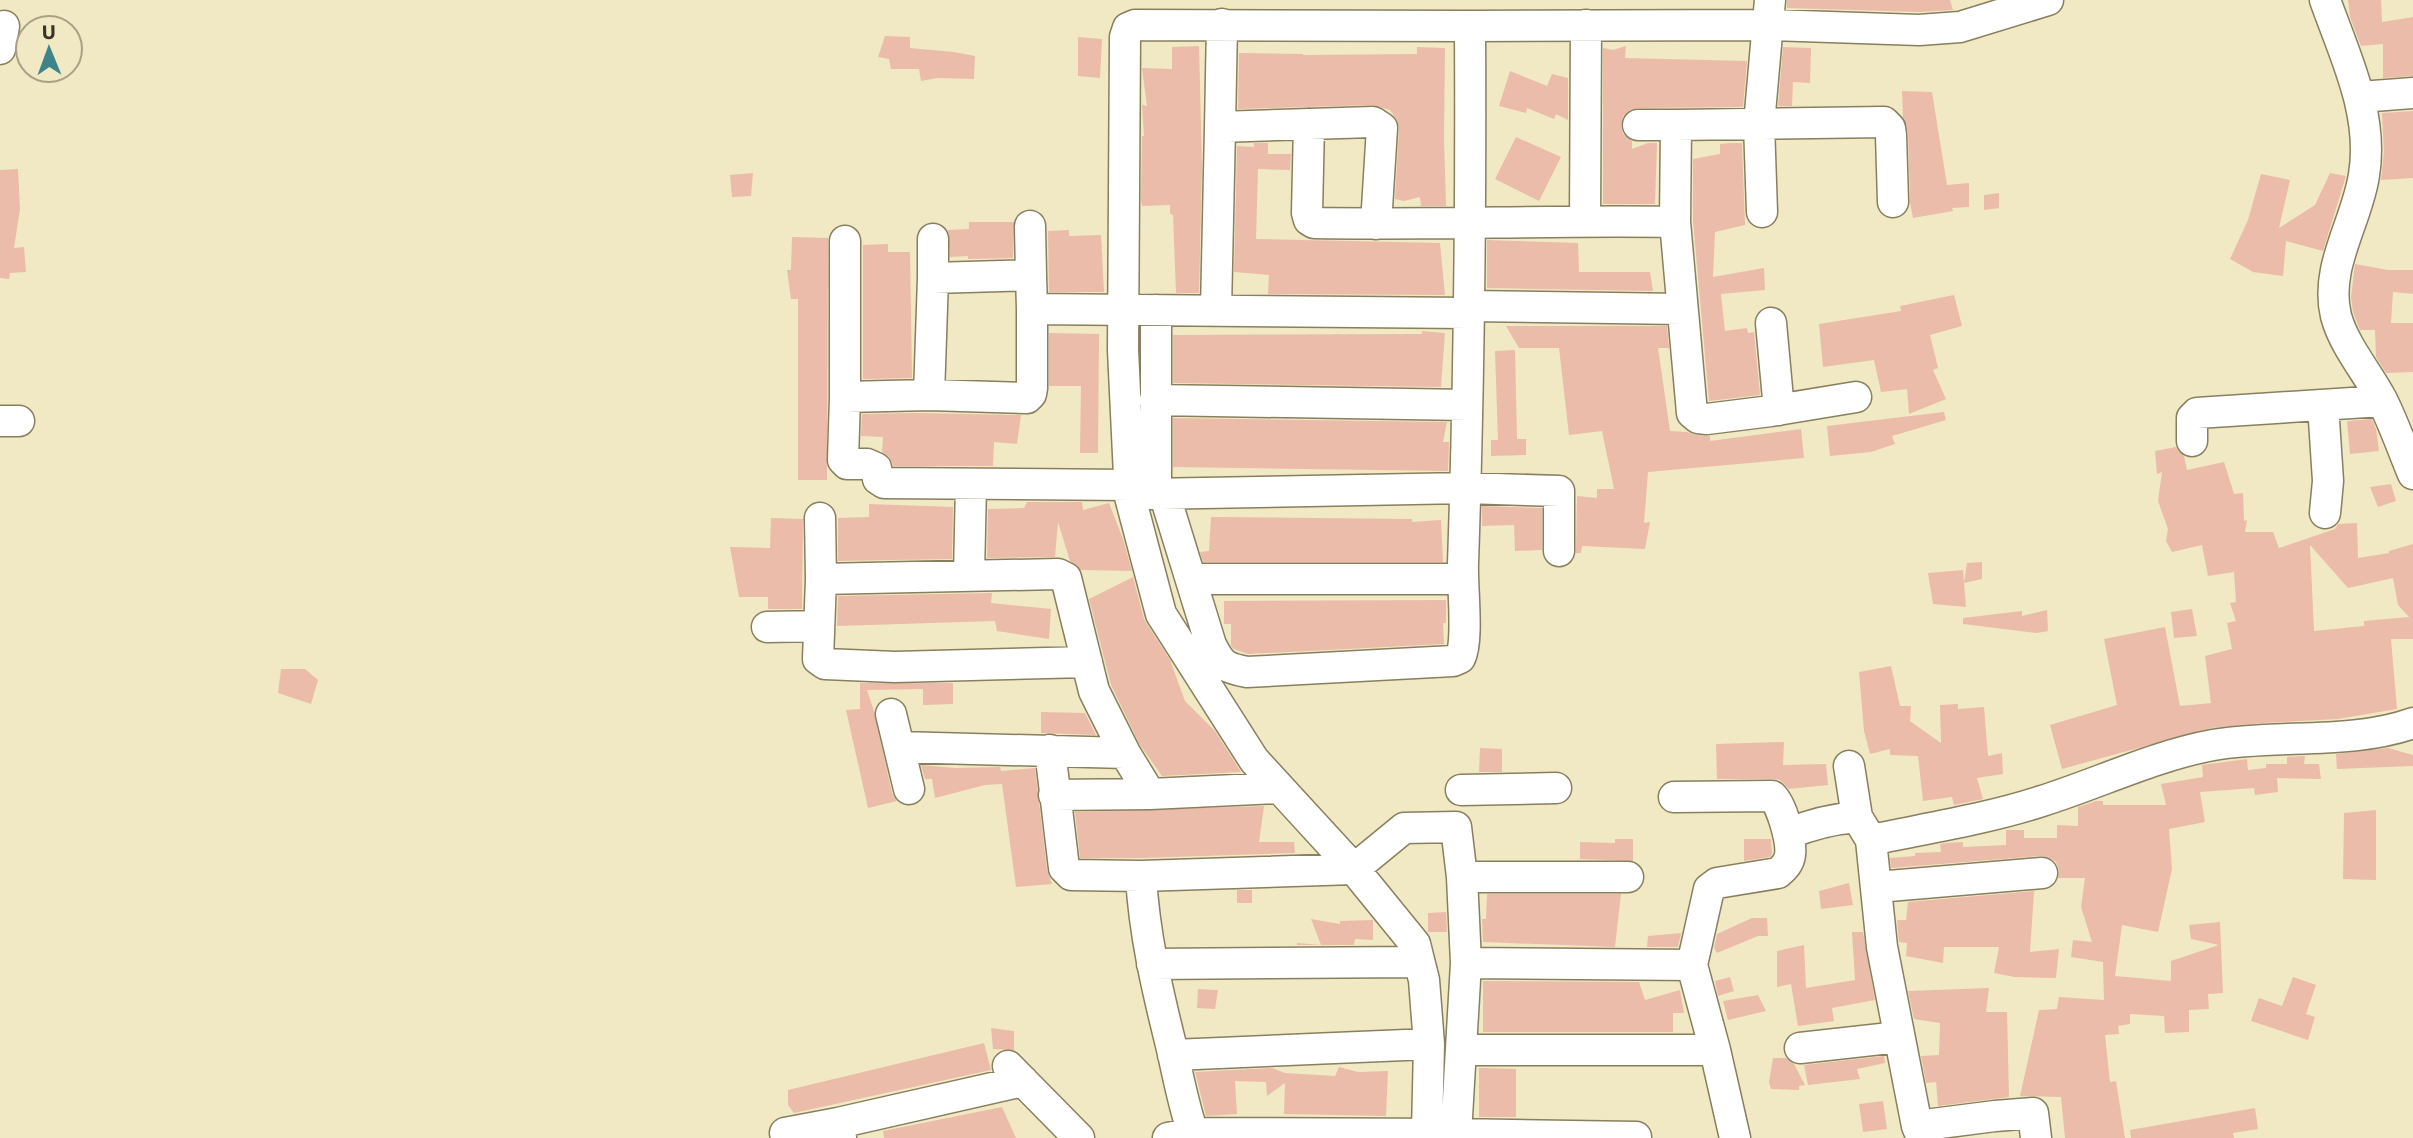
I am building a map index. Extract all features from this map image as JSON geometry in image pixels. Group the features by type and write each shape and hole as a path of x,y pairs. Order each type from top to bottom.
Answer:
{"street":[{"path":"1446,1135 1429,1044 1424,980 1415,944 1354,869 1254,760 1161,614 1145,492 1124,396 1126,32 1135,25 1470,26 1532,13 1586,25 1618,13 1769,13 1919,30 1943,29 1980,21 2048,0"},
{"path":"2325,0 2360,97 2365,121 2365,174 2357,208 2338,261 2334,288 2336,316 2349,344 2365,405 2413,474"},
{"path":"1762,212 1759,124 1769,13"},
{"path":"1216,310 1222,24"},
{"path":"1586,25 1586,220"},
{"path":"1156,310 1156,400 1145,492 1192,579 1211,645 1220,662 1231,669 1247,672 1454,662 1461,659 1464,647 1462,579 1471,224 1470,26"},
{"path":"2360,97 2413,93"},
{"path":"1220,127 1373,122 1379,124 1381,128 1376,224"},
{"path":"1638,125 1884,122 1890,128 1891,135 1893,202"},
{"path":"1309,124 1309,220 1314,223 1471,224 1586,220 1675,222"},
{"path":"1676,125 1675,222 1692,413 1698,418 1707,419 1856,397"},
{"path":"845,397 929,395 1027,398 1032,388 1030,226"},
{"path":"929,395 933,239"},
{"path":"845,241 843,460 848,464 867,464 876,468 878,479 884,483 1145,492 1465,488 1559,491 1559,551"},
{"path":"933,278 1031,275"},
{"path":"1032,309 1682,309"},
{"path":"1771,323 1779,410"},
{"path":"1156,400 1466,405"},
{"path":"2192,441 2192,418 2197,413 2365,405"},
{"path":"2325,513 2328,481 2365,405"},
{"path":"969,575 971,484"},
{"path":"820,518 818,659 825,664 895,667 1087,662"},
{"path":"821,579 1058,574 1066,578 1094,691 1125,753 1150,794"},
{"path":"1192,579 1462,579"},
{"path":"767,627 819,626"},
{"path":"891,714 909,789"},
{"path":"1788,834 1808,825 1837,819 1864,828 2014,810 2174,755 2214,745 2290,737 2337,737 2409,724"},
{"path":"899,747 1125,753"},
{"path":"1050,750 1064,868 1067,873 1141,876 1354,869 1404,828 1456,827"},
{"path":"1849,766 1877,887 1882,947 1920,1132 1995,1116 2033,1114 2036,1138"},
{"path":"1446,1135 1462,1050 1466,963 1462,877 1456,827 1463,785 1556,788"},
{"path":"1054,795 1279,788"},
{"path":"1674,797 1772,796 1777,802 1788,834 1791,853 1785,868 1778,873 1717,883 1709,889 1692,965 1735,1138"},
{"path":"1877,887 2042,873"},
{"path":"1141,876 1152,964 1185,1111 1180,1136 1636,1137"},
{"path":"1462,877 1628,877"},
{"path":"1152,964 1419,962"},
{"path":"1466,963 1692,965"},
{"path":"1800,1048 1899,1037"},
{"path":"1173,1055 1429,1044"},
{"path":"1462,1050 1715,1050"},
{"path":"785,1133 840,1131 1014,1073 1079,1138"}],"building":[{"path":"1787,0 1950,0 1953,10 1919,12 1787,8"},
{"path":"2348,0 2381,0 2382,22 2413,17 2413,76 2383,78 2383,44 2361,46 2350,17"},
{"path":"885,36 910,37 910,48 975,56 974,79 937,78 921,81 919,69 891,69 889,59 878,57"},
{"path":"1078,37 1102,39 1100,78 1078,76"},
{"path":"1199,46 1202,166 1199,293 1176,293 1173,215 1170,214 1170,205 1142,206 1141,200 1144,136 1142,105 1147,106 1142,68 1172,69 1172,47"},
{"path":"1626,46 1625,58 1747,61 1743,107 1638,108 1623,116 1623,134 1632,141 1632,149 1648,143 1657,143 1655,204 1603,204 1603,48 1613,50"},
{"path":"1417,47 1445,48 1446,206 1421,206 1420,197 1404,201 1395,199 1399,128 1390,110 1372,105 1238,109 1239,53 1417,54"},
{"path":"1783,47 1811,48 1810,83 1793,82 1792,106 1778,106"},
{"path":"1510,71 1547,86 1552,74 1568,78 1568,120 1556,114 1554,119 1527,108 1526,113 1499,106"},
{"path":"1902,91 1932,92 1947,185 1969,183 1969,207 1952,208 1953,211 1913,218 1908,133 1903,117"},
{"path":"2413,111 2413,178 2381,180 2384,152 2382,113"},
{"path":"1516,137 1561,157 1539,201 1495,179"},
{"path":"1254,143 1268,143 1268,154 1291,154 1290,170 1258,169 1256,239 1440,243 1445,295 1268,294 1269,275 1234,272 1237,146 1254,147"},
{"path":"1742,143 1745,225 1715,232 1713,277 1764,268 1765,290 1721,294 1725,331 1747,328 1748,333 1754,332 1760,395 1709,401 1693,221 1693,159 1720,154 1720,144"},
{"path":"18,169 20,209 14,248 24,247 26,272 10,273 9,279 0,278 0,170"},
{"path":"753,173 751,196 732,197 730,175"},
{"path":"2330,173 2346,176 2323,251 2286,241 2283,276 2253,272 2230,259 2248,220 2261,174 2290,180 2279,228 2315,205"},
{"path":"1999,193 1999,208 1984,210 1984,195"},
{"path":"969,222 1014,222 1013,258 950,257 948,230 969,229"},
{"path":"1069,230 1069,236 1101,235 1104,292 1049,292 1048,231"},
{"path":"792,237 828,238 827,480 798,480 798,299 791,299 787,270 791,270"},
{"path":"1487,240 1578,243 1579,272 1650,272 1653,291 1487,288"},
{"path":"888,244 888,252 910,252 912,378 863,379 863,245"},
{"path":"2355,264 2388,270 2413,270 2413,294 2393,292 2391,323 2413,323 2413,372 2386,373 2376,357 2375,330 2360,330 2351,297"},
{"path":"1954,295 1962,326 1930,335 1938,368 1933,370 1946,399 1909,414 1907,389 1881,392 1874,360 1823,367 1819,324 1901,311 1900,306"},
{"path":"1506,326 1667,326 1669,348 1658,348 1670,431 1710,436 1710,441 1801,429 1804,458 1648,472 1644,523 1650,522 1645,549 1582,546 1581,553 1576,553 1577,496 1597,498 1597,489 1614,489 1602,431 1569,435 1559,348 1519,348"},
{"path":"1422,331 1445,333 1441,387 1173,383 1173,335 1422,334"},
{"path":"1049,333 1099,334 1098,453 1080,453 1081,386 1049,386"},
{"path":"1515,350 1517,439 1526,439 1526,455 1491,456 1491,440 1498,440 1495,351"},
{"path":"1944,412 1946,420 1892,436 1895,444 1871,452 1830,456 1827,426"},
{"path":"862,414 1021,415 1017,444 994,442 993,466 893,466 889,457 882,452 883,437 861,436"},
{"path":"1173,418 1447,422 1443,442 1449,442 1448,471 1173,467"},
{"path":"2372,419 2379,451 2350,454 2347,421"},
{"path":"2176,447 2184,456 2187,470 2224,462 2234,494 2243,493 2244,521 2247,520 2245,532 2273,532 2279,548 2335,529 2338,524 2357,523 2358,558 2389,553 2413,544 2413,639 2391,639 2397,709 2338,719 2211,728 2062,769 2050,725 2117,705 2104,639 2165,627 2180,706 2211,703 2205,656 2232,649 2227,623 2236,621 2230,603 2236,602 2234,572 2208,576 2202,545 2172,552 2166,541 2168,529 2158,501 2162,472 2157,474 2155,451","holes":["2310,545 2348,588 2393,578 2398,605 2409,617 2364,621 2364,626 2314,631"]},
{"path":"2391,484 2396,501 2378,507 2370,487"},
{"path":"1027,502 1082,502 1083,510 1109,503 1132,571 1081,570 1070,561 1058,522 1055,557 987,558 988,509 1024,508"},
{"path":"869,504 953,507 952,559 838,561 838,518 869,517"},
{"path":"1482,506 1542,508 1542,550 1515,551 1514,525 1482,526"},
{"path":"1211,517 1412,519 1412,522 1441,520 1443,562 1203,562 1200,552 1209,551"},
{"path":"771,518 803,519 802,609 768,609 768,597 739,597 730,547 770,548"},
{"path":"1982,562 1982,579 1964,583 1967,563"},
{"path":"1963,570 1966,607 1933,604 1928,573"},
{"path":"1133,577 1144,619 1170,660 1185,701 1215,731 1241,772 1162,776 1140,745 1111,685 1089,599"},
{"path":"992,593 991,603 1051,609 1049,639 997,631 995,621 837,626 838,596"},
{"path":"1446,600 1444,644 1248,654 1231,646 1231,624 1224,624 1224,601"},
{"path":"2192,609 2197,636 2174,638 2171,612"},
{"path":"2047,610 2048,631 2037,633 1963,624 1963,618 2022,611 2022,616"},
{"path":"1891,666 1900,706 1911,706 1910,721 1941,743 1940,705 1958,704 1958,709 1984,707 1988,756 2002,753 2003,774 1977,778 1983,799 1954,805 1952,797 1923,801 1918,756 1890,755 1890,749 1870,754 1864,731 1859,672"},
{"path":"281,669 305,669 318,680 311,704 278,693"},
{"path":"860,683 953,683 953,704 923,705 923,689 867,690 892,793 897,801 868,808 846,710 860,709"},
{"path":"1041,712 1085,713 1096,735 1041,733"},
{"path":"1784,742 1783,765 1826,764 1828,785 1789,789 1780,780 1717,779 1716,744"},
{"path":"1480,748 1502,749 1502,772 1479,772"},
{"path":"2388,748 2413,755 2413,766 2337,769 2336,754"},
{"path":"2305,756 2304,764 2319,764 2321,779 2277,778 2278,792 2255,795 2254,788 2200,792 2205,822 2169,829 2172,869 2158,932 2122,925 2115,976 2171,981 2171,961 2219,945 2191,939 2189,925 2220,922 2223,993 2208,994 2209,1009 2189,1010 2189,1032 2165,1033 2164,1016 2130,1014 2130,1024 2118,1026 2119,1034 2105,1035 2110,1082 2116,1081 2125,1138 2065,1138 2061,1097 2020,1096 2039,1010 2057,1009 2059,997 2104,1000 2103,962 2071,957 2073,940 2092,942 2081,907 2085,878 2058,878 2056,862 2041,856 1891,868 1890,858 1941,852 1940,844 1947,843 1963,842 1963,847 2006,845 2006,830 2024,830 2024,838 2057,838 2057,825 2078,826 2078,807 2096,801 2103,801 2103,805 2166,805 2161,784 2203,777 2202,765 2247,759 2248,770 2266,768 2266,764 2287,764 2287,757"},
{"path":"921,765 955,768 1000,767 1001,771 1035,768 1047,870 1052,884 1016,887 1002,784 985,785 935,798 932,779 925,779"},
{"path":"1264,806 1259,842 1294,842 1295,853 1080,858 1075,812"},
{"path":"2376,810 2376,880 2343,879 2344,813"},
{"path":"1615,839 1633,839 1633,861 1580,859 1580,842 1615,843"},
{"path":"1744,839 1771,839 1772,854 1770,857 1744,861"},
{"path":"1849,883 1853,905 1821,909 1819,891"},
{"path":"1237,890 1252,890 1252,903 1237,903"},
{"path":"2034,891 2030,952 2059,949 2056,978 2015,977 1994,973 1999,947 1944,947 1943,963 1906,956 1907,943 1899,942 1897,920 1906,920 1908,902"},
{"path":"1487,894 1621,894 1615,947 1483,942 1482,919 1486,919"},
{"path":"1446,912 1447,932 1428,932 1428,913"},
{"path":"1752,918 1767,918 1768,936 1758,936 1717,953 1714,948 1717,934"},
{"path":"1311,919 1340,924 1340,921 1373,920 1373,940 1355,939 1354,945 1321,945"},
{"path":"1852,932 1863,932 1875,1000 1832,1008 1834,1021 1798,1026 1791,984 1777,987 1777,951 1804,945 1806,988 1855,980"},
{"path":"1681,933 1678,947 1647,947 1648,936"},
{"path":"1730,977 1734,991 1718,996 1715,981"},
{"path":"2293,977 2316,985 2306,1014 2315,1017 2308,1040 2251,1021 2259,998 2282,1006"},
{"path":"1483,981 1639,982 1645,1000 1680,990 1684,1013 1673,1013 1673,1032 1483,1032"},
{"path":"1989,988 1986,1012 2007,1012 2009,1097 1938,1106 1936,1082 1926,1083 1921,1056 1939,1055 1940,1023 1914,1019 1908,991"},
{"path":"1198,989 1218,990 1215,1009 1197,1008"},
{"path":"1758,995 1766,1011 1728,1020 1723,1001"},
{"path":"991,1028 1014,1031 1014,1050 993,1049"},
{"path":"984,1043 991,1070 794,1113 788,1105 788,1090"},
{"path":"1884,1056 1885,1063 1857,1069 1860,1079 1808,1085 1804,1065"},
{"path":"1773,1058 1786,1058 1794,1064 1805,1085 1799,1086 1799,1090 1771,1089 1769,1082"},
{"path":"1339,1067 1358,1072 1388,1071 1386,1116 1284,1114 1285,1083 1267,1096 1266,1082 1235,1081 1237,1114 1206,1116 1195,1072 1272,1068 1285,1073 1335,1076"},
{"path":"1479,1068 1516,1069 1516,1117 1479,1117"},
{"path":"1883,1101 1887,1129 1863,1132 1859,1104"},
{"path":"1002,1107 1016,1138 884,1138 883,1131"},
{"path":"2255,1108 2258,1129 2233,1133 2234,1138 2131,1138 2130,1130"}]}
